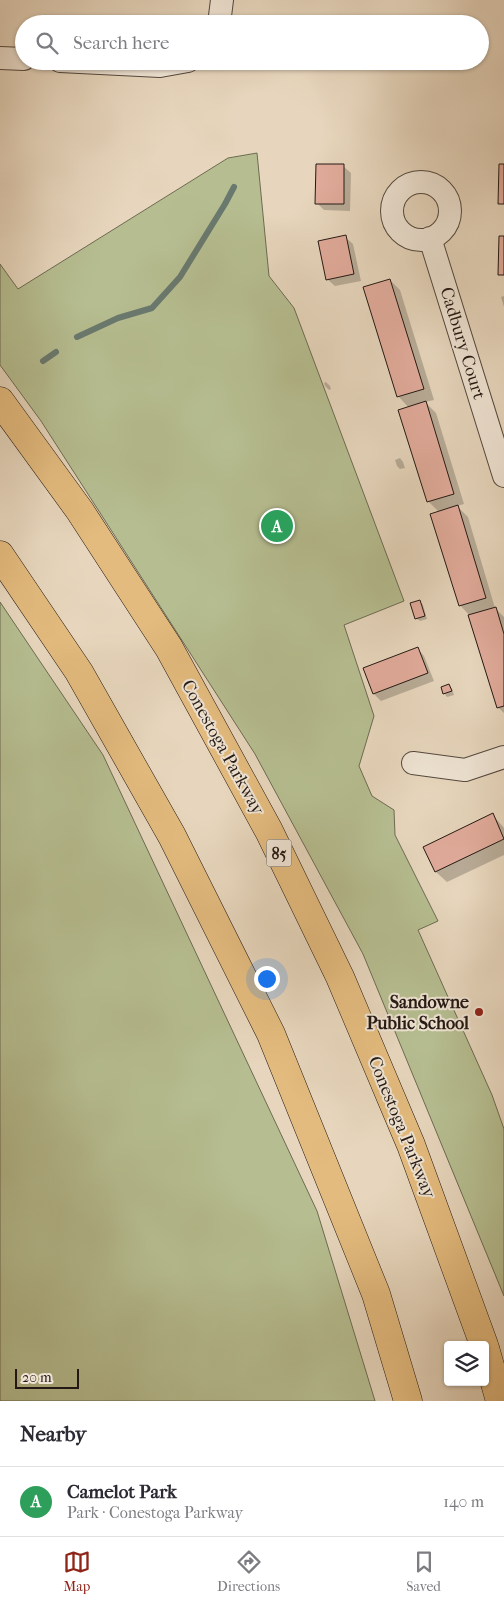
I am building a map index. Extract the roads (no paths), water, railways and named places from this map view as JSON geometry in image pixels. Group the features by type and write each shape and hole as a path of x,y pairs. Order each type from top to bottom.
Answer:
{"highway":[{"name":"Conestoga Parkway","path":"0,401 80,511 169,648 269,831 340,977 411,1145 483,1341"},
{"path":"0,555 79,672 162,818 271,1034 376,1294 408,1401"},
{"name":"Conestoga Parkway","path":"489,1361 500,1401"}],"street":[{"path":"220,15 222,0"},
{"path":"0,58 15,59"},
{"name":"Cadbury Court","path":"430,238 504,476"},
{"path":"413,763 464,770 504,757"}],"waterway":[{"path":"77,337 118,318 152,308 180,277 234,187"},
{"path":"43,361 56,352"}],"place":[{"name":"Camelot Park","path":"277,526"},
{"name":"Sandowne Public School","path":"479,1012"}]}
